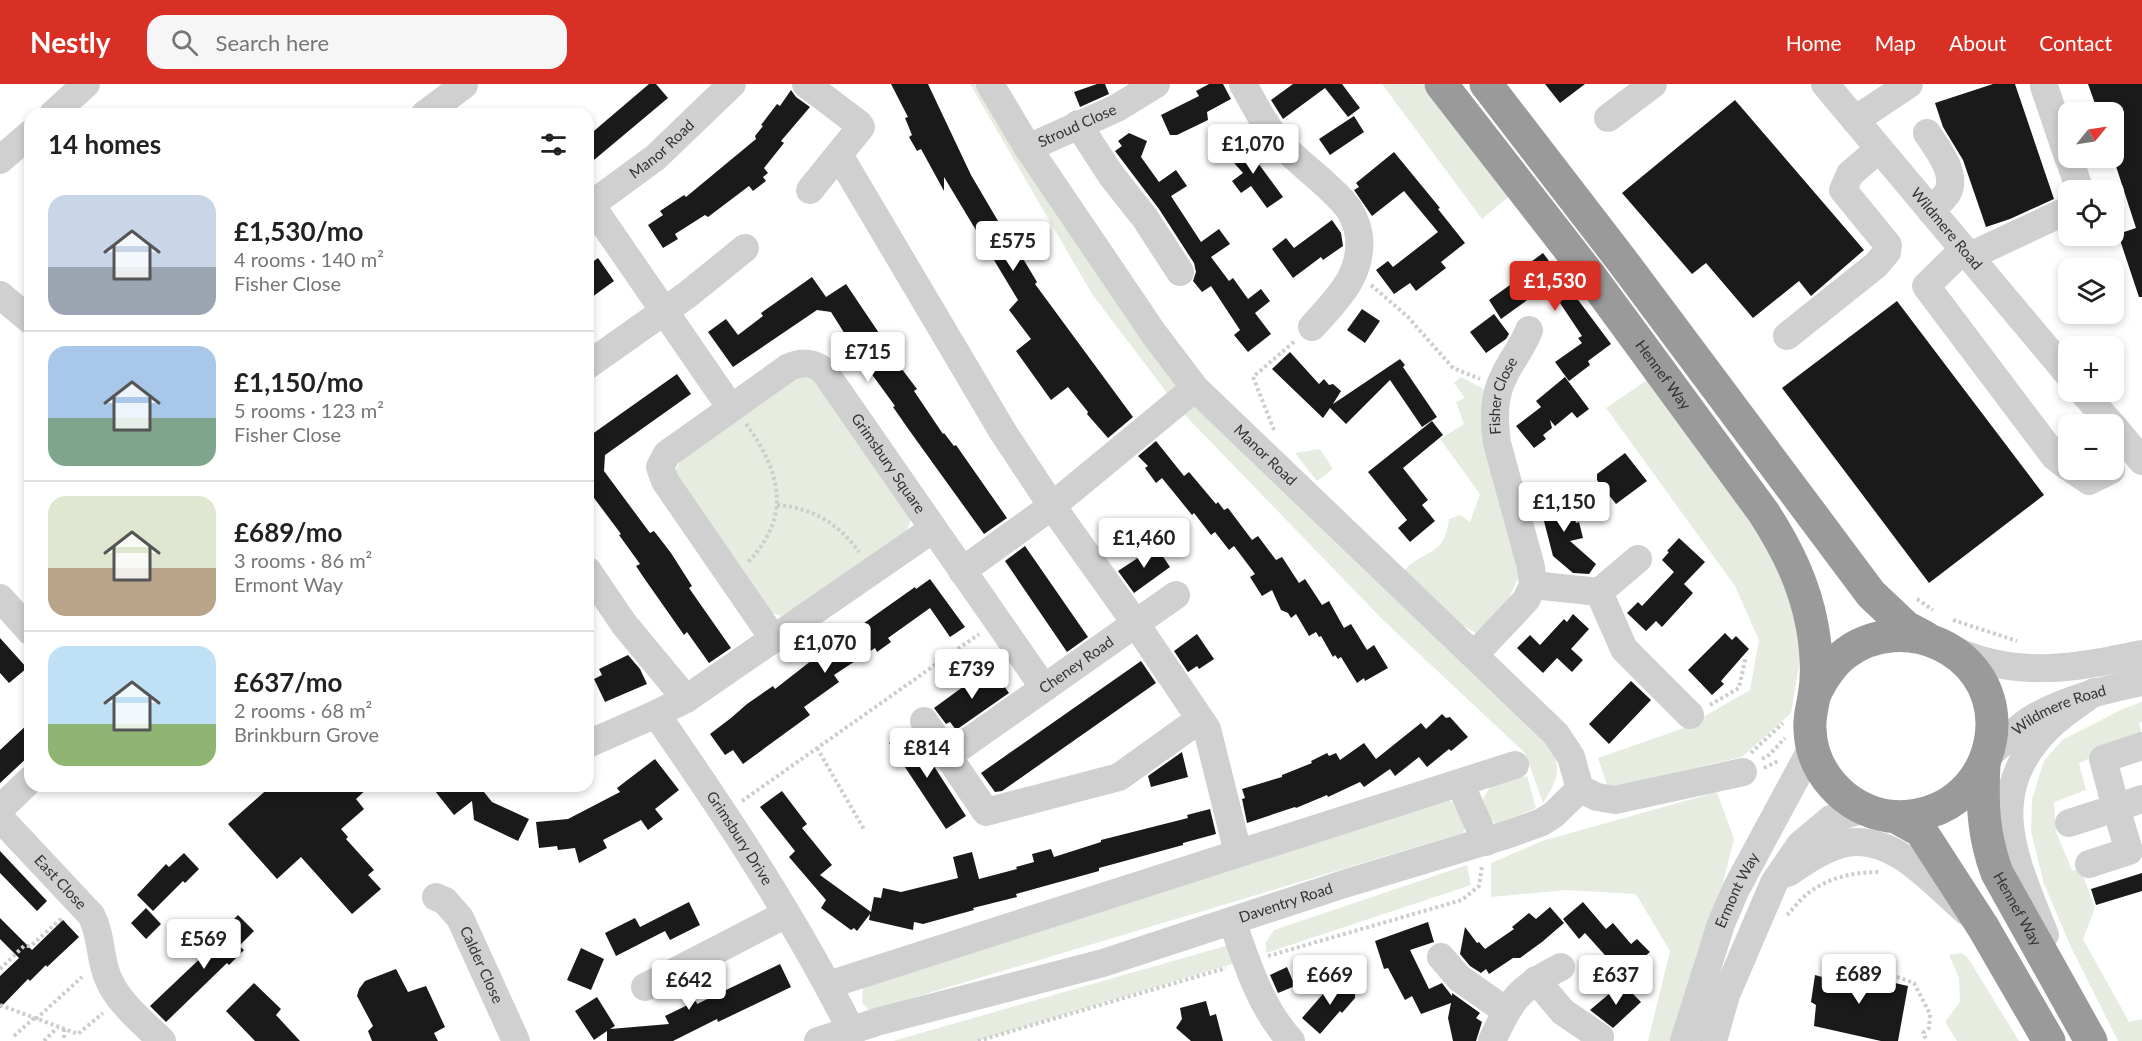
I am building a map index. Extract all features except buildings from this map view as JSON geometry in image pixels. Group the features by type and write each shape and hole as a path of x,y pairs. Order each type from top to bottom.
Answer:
{"highway":[{"name":"Hennef Way","path":"1441,84 1591,277 1783,542 1798,577 1812,625 1815,650 1814,696"},
{"path":"1486,84 1607,240 1871,594 1900,622 1940,629 1984,687 1990,704 1991,739 1985,760 1975,779 1963,793 1948,804 1923,814 1896,817"},
{"path":"1940,629 1911,635 1894,634 1876,637 1845,653 1832,665 1822,680 1814,696 1809,729 1794,747 1820,767 1831,784 1846,799 1864,809 1896,817 1921,831 1983,927 2049,1041"},
{"name":"Hennef Way","path":"1985,760 1982,810 1989,852 2007,893 2083,1027"}],"street":[{"path":"59,108 86,84"},
{"name":"Manor Road","path":"594,203 656,157 732,84"},
{"path":"806,84 861,127 810,190"},
{"name":"Manor Road","path":"990,84 1028,148 1154,334 1195,388 1475,654 1562,741 1571,757 1580,789"},
{"name":"Stroud Close","path":"1028,148 1117,108 1156,84"},
{"path":"1243,84 1267,125 1282,144 1339,198 1351,212 1355,221 1359,239 1358,262 1344,291 1312,327"},
{"path":"1608,118 1653,84"},
{"name":"Wildmere Road","path":"1825,84 2058,362"},
{"path":"1855,120 1909,84"},
{"path":"2044,86 2058,127"},
{"path":"1078,124 1111,175 1145,218 1180,272"},
{"path":"1927,133 1945,162 1949,177 1948,191 1931,211"},
{"path":"1787,336 1876,265 1887,252 1888,245 1843,190 1850,174 1879,149"},
{"path":"839,155 1004,432 1052,506 1136,624 1209,734 1238,853"},
{"path":"594,212 732,407"},
{"path":"2058,214 1967,253 1926,286 2058,459"},
{"path":"594,361 665,312 745,248"},
{"path":"0,295 24,315"},
{"name":"Fisher Close","path":"1529,330 1523,347 1504,375 1499,387 1495,414 1497,443 1531,567 1533,585"},
{"name":"Grimsbury Square","path":"773,638 665,481 660,467 667,454 732,407 789,367 808,363 824,371 996,622 1044,688"},
{"path":"962,571 1052,506 1195,388"},
{"path":"2092,402 2102,414"},
{"name":"Grimsbury Square","path":"656,714 686,699 933,529"},
{"path":"1475,654 1526,600 1533,585 1599,592 1638,559"},
{"path":"594,580 624,624 686,699"},
{"path":"1599,592 1624,649 1690,715"},
{"name":"Cheney Road","path":"949,755 1176,595"},
{"path":"0,598 24,624"},
{"name":"Wildmere Road","path":"1940,629 1988,663 2027,669 2064,667 2142,654"},
{"name":"Wildmere Road","path":"1985,760 2030,720 2094,692 2142,682"},
{"path":"2083,1027 2019,867 2010,830 2009,810 2011,790 2025,754 2048,728 2094,692"},
{"path":"594,741 656,714"},
{"name":"Grimsbury Drive","path":"656,714 725,814 828,985 850,1030"},
{"path":"924,721 986,812 1119,777 1200,719"},
{"path":"2088,864 2129,851 2129,804 2103,759 2142,746"},
{"name":"Ermont Way","path":"1684,1041 1721,924 1794,747"},
{"path":"828,985 1515,765"},
{"path":"1580,789 1615,800 1743,773"},
{"path":"1460,783 1486,842"},
{"path":"0,809 24,786"},
{"name":"Daventry Road","path":"818,1041 850,1030 1103,963 1344,884 1486,842 1542,822 1562,809 1580,789"},
{"path":"2068,823 2129,804"},
{"name":"Ermont Way","path":"1713,1041 1726,995 1774,883 1800,845 1831,819 1864,809"},
{"name":"East Close","path":"0,818 91,915 97,926 108,978 120,999 162,1041"},
{"path":"1774,883 1804,862 1832,848 1846,843 1873,843 1903,857 1983,927"},
{"name":"Calder Close","path":"436,897 445,901 460,918 516,1041"},
{"path":"645,987 786,914"},
{"path":"1232,921 1258,990 1270,1014 1290,1041"},
{"path":"1441,957 1459,978 1506,1011"},
{"path":"1492,1041 1506,1011 1521,992 1536,980 1562,967"},
{"path":"1536,980 1563,1012 1600,1038"}],"path":[{"path":"1354,271 1408,317 1453,368 1499,387"},
{"path":"1258,450 1275,430 1252,377 1312,327"},
{"path":"730,577 748,562 766,541 771,531 777,505 774,476 750,429 732,407"},
{"path":"777,505 803,509 828,520 846,535 872,571"},
{"path":"1907,593 1940,629 2025,644"},
{"path":"725,814 996,622"},
{"path":"1690,715 1740,688 1746,656"},
{"path":"1743,773 1785,721"},
{"path":"1743,773 1769,755 1794,747"},
{"path":"1743,773 1768,767 1794,747"},
{"path":"817,748 866,831"},
{"path":"978,1041 1462,900 1479,886 1486,842"},
{"path":"1782,921 1810,892 1836,878 1859,872 1889,873"},
{"path":"0,969 24,946 31,946 79,902"},
{"path":"14,1036 103,958"},
{"path":"1873,978 1875,971 1914,982 1930,1014 1929,1028 1923,1033 1927,1041"},
{"path":"0,1005 78,1034 120,999"},
{"path":"44,1041 58,1027"},
{"path":"64,1029 64,1041"}],"shaded area":[{"path":"970,84 984,84 1110,280 1543,730 1555,759 1557,774 1543,803 1525,753 1383,620 1180,410 1092,294"},
{"path":"1382,84 1423,84 1513,193 1482,219"},
{"path":"802,376 816,379 910,515 910,522 905,535 782,616 769,612 675,472 682,457 788,379"},
{"path":"1653,376 1740,502 1792,591 1801,653 1791,713 1742,757 1608,788 1598,758 1684,728 1750,690 1759,640 1735,586 1606,408"},
{"path":"1461,377 1486,392 1520,574 1503,611 1476,633 1460,624 1403,572 1411,564 1438,547 1443,541 1449,519 1460,515 1470,522 1480,494 1440,439 1464,424 1456,402 1465,398 1454,383"},
{"path":"1320,449 1333,469 1317,481 1295,453"},
{"path":"2142,702 2142,722 2139,723 2142,735 2079,763 2086,790 2054,802 2056,832 2072,870 2081,870 2095,908 2083,939 2129,1022 2142,1019 2142,1041 2118,1041 2071,947 2044,884 2031,831 2032,799 2044,761 2062,740 2123,709"},
{"path":"1527,776 1536,808 1496,824 1486,815 1483,799 1490,787"},
{"path":"1717,792 1734,839 1723,882 1696,956 1676,1041 1648,1041 1670,951 1636,894 1565,890 1491,897 1491,863 1542,841"},
{"path":"1449,801 1461,805 1467,822 1463,833 869,1011 862,1002 863,988"},
{"path":"1467,865 1471,885 1266,953 1266,942 1274,930"},
{"path":"1229,945 1235,963 977,1041 893,1041"},
{"path":"1962,953 1968,958 2019,1041 1957,1041 1945,1022 1960,1002 1959,978 1949,955"}]}
